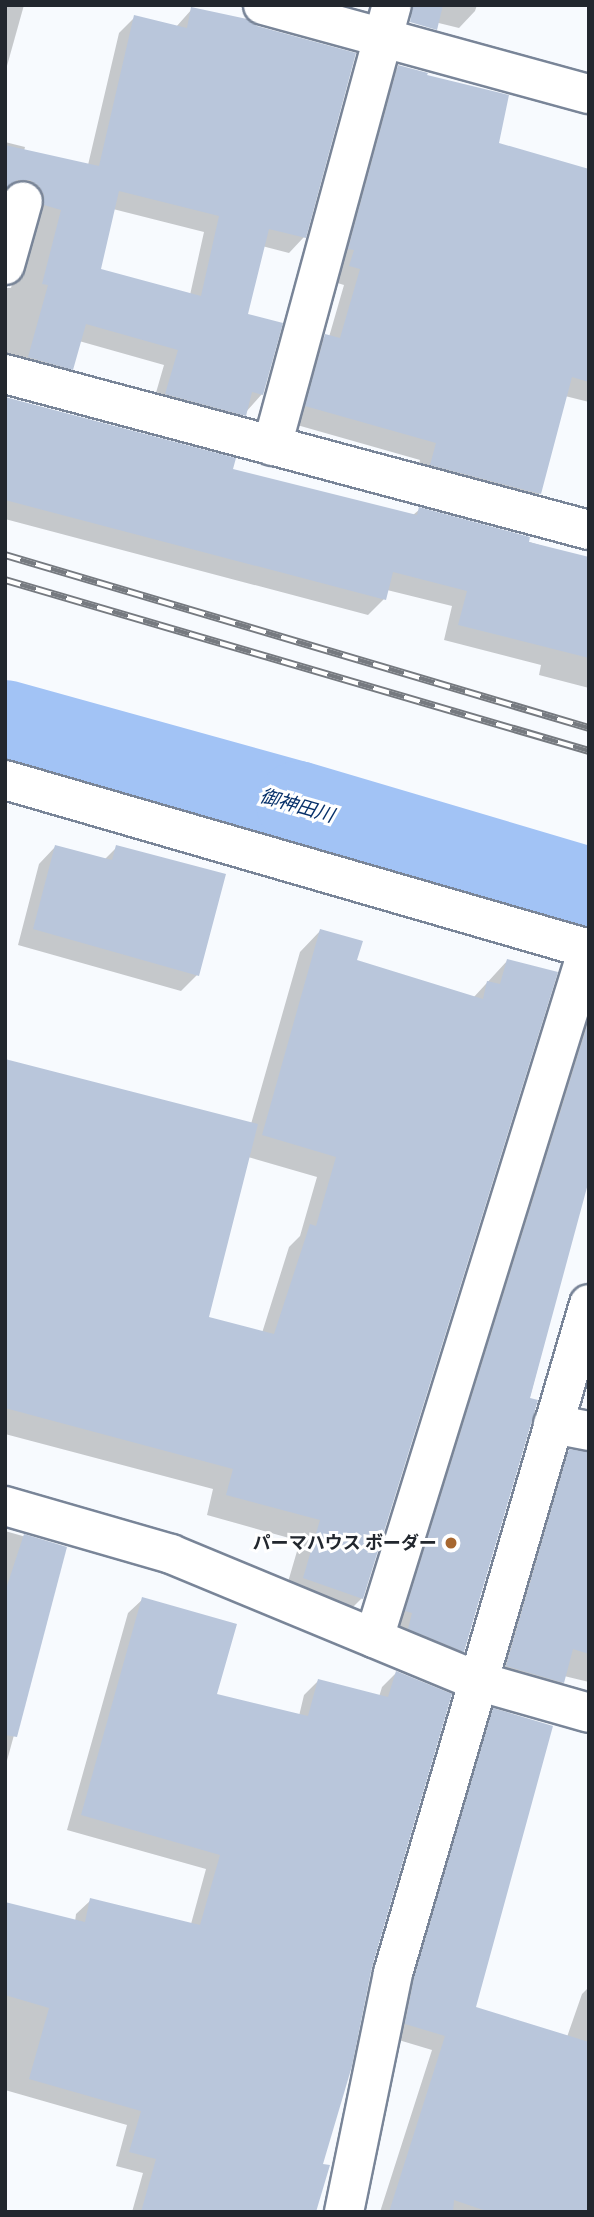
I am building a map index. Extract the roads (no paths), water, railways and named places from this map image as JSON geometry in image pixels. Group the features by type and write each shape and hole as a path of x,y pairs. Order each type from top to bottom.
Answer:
{"street":[{"path":"263,5 387,22 589,94"},
{"path":"272,446 387,22"},
{"path":"5,265 23,201"},
{"path":"5,373 589,530"},
{"path":"5,780 588,949 374,1638"},
{"path":"344,2212 393,1973 477,1681 571,1428 589,1304"},
{"path":"8,1516 171,1554 477,1681 589,1713"}],"waterway":[{"name":"御神田川","path":"5,722 298,803 589,889"}],"railway":[{"path":"5,555 589,728"},
{"path":"5,580 589,751"}],"place":[{"name":"パーマハウス ボーダー","path":"451,1543"}]}
